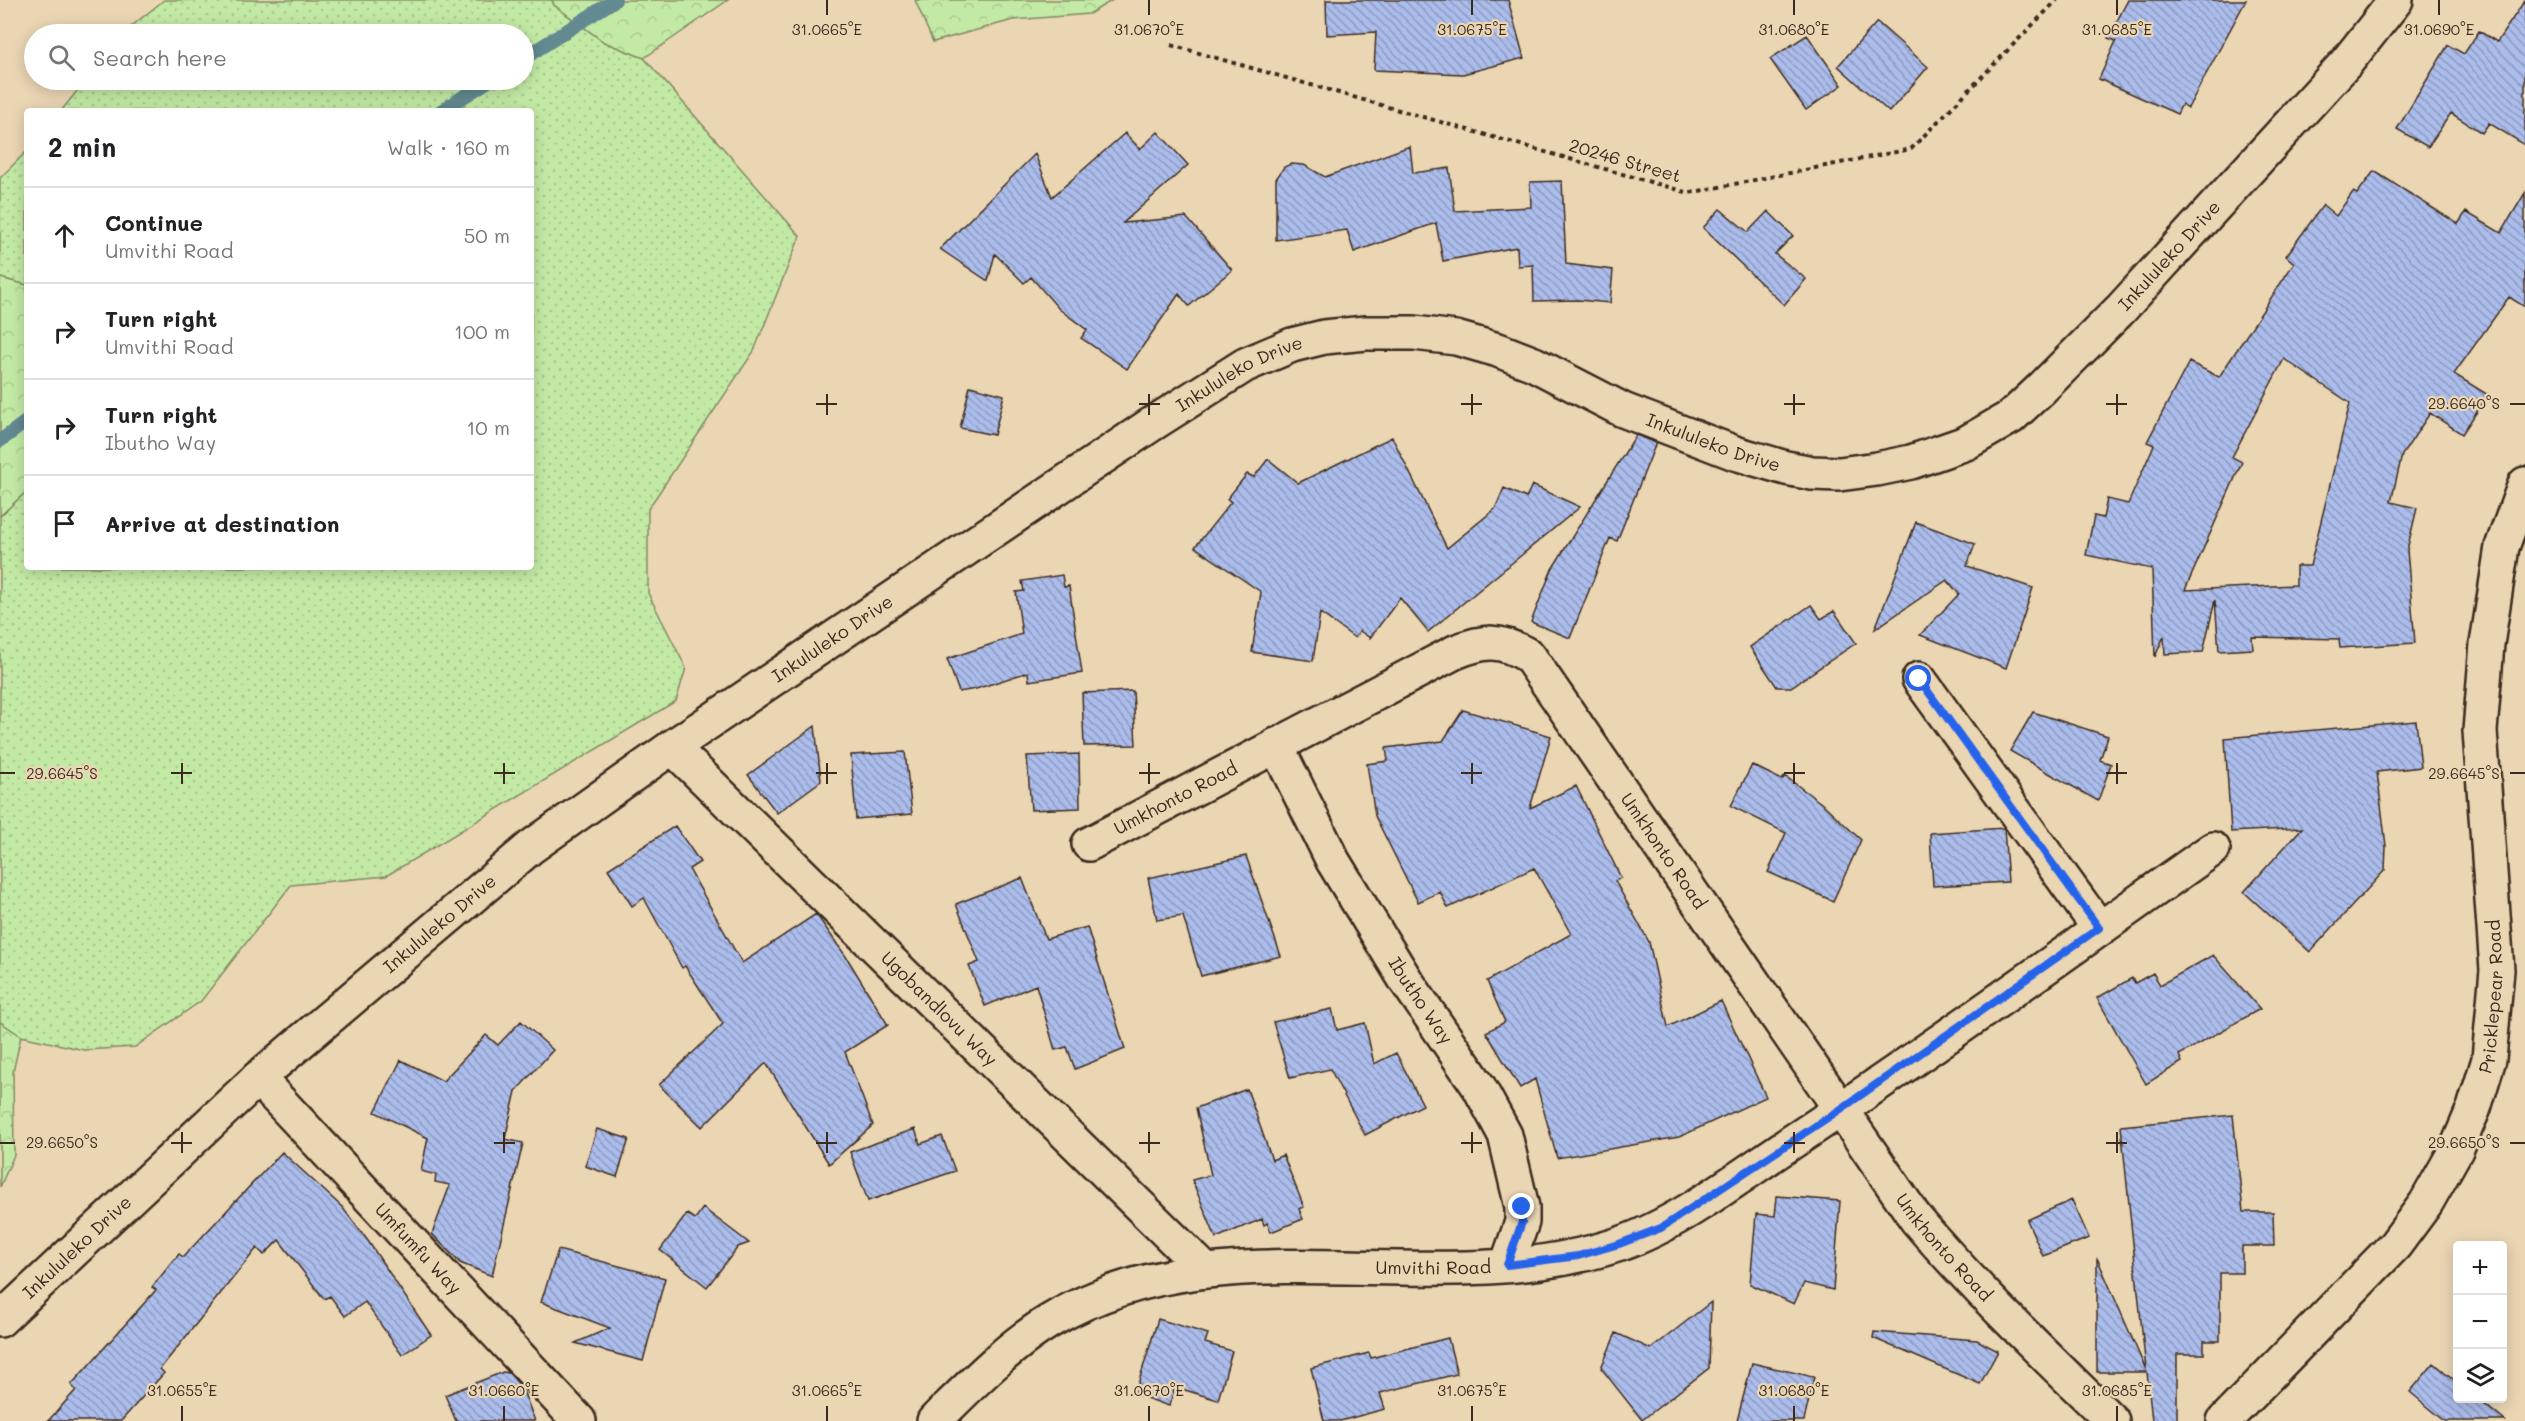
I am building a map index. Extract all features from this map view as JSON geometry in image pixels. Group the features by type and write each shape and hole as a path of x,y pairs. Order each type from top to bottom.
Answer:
{"street":[{"name":"Inkululeko Drive","path":"0,1320 258,1078 531,847 672,747 1149,426 1245,365 1292,345 1324,337 1366,333 1414,333 1467,341 1498,350 1623,410 1735,453 1812,473 1839,474 1911,462 1966,443 2011,417 2121,309 2346,63 2396,0"},
{"name":"Pricklepear Road","path":"2224,1421 2395,1245 2426,1203 2456,1150 2474,1108 2489,1059 2497,970 2480,731 2487,644 2502,547 2525,484"},
{"name":"Umkhonto Road","path":"1089,844 1455,652 1478,643 1505,645 1529,656 1916,1219 1954,1264 2112,1421"},
{"path":"1919,679 2099,928"},
{"name":"Ibutho Way","path":"1276,745 1333,861 1405,979 1479,1087 1505,1135 1522,1207 1522,1222 1507,1265"},
{"name":"Ugobandlovu Way","path":"672,747 1205,1270"},
{"name":"Umvithi Road","path":"934,1421 989,1368 1048,1322 1094,1298 1142,1282 1205,1270 1260,1267 1375,1268 1507,1265 1578,1256 1661,1228 1841,1109 2213,849"},
{"name":"Umfumfu Way","path":"258,1078 579,1421"}],"path":[{"name":"20246 Street","path":"1171,45 1689,193 1911,149 2057,0"}],"green space":[{"path":"164,0 552,0 554,5 604,42 644,58 800,236 754,351 648,509 648,593 686,668 676,701 386,876 291,885 201,1001 135,1047 84,1050 21,1036 0,1022 0,516 24,494 24,570 534,570 534,108 63,108 78,90 534,90 534,24 134,24"},
{"path":"552,0 728,0 644,58 604,42 554,5"},
{"path":"915,0 1113,0 1089,14 1013,20 933,42"},
{"path":"24,154 24,284 0,278 0,178"},
{"path":"0,278 24,284 24,494 0,516"},
{"path":"0,1022 21,1036 13,1072 14,1155 0,1187"}],"building":[{"path":"1326,0 1508,0 1524,58 1463,74 1374,70 1376,32 1327,35"},
{"path":"2128,0 2246,0 2188,108 2182,104 2177,114 2099,79 2116,41 2108,38"},
{"path":"2525,0 2525,145 2489,123 2482,133 2451,113 2428,147 2397,129 2448,45 2464,54 2479,31 2497,42"},
{"path":"1877,22 1928,67 1889,112 1838,66"},
{"path":"1807,35 1842,85 1806,110 1770,59"},
{"path":"1158,132 1188,165 1123,223 1186,217 1232,270 1189,306 1179,294 1127,369 1081,338 1087,330 1059,309 1031,277 1024,283 995,254 988,281 940,249 1035,154 1052,197 1125,133 1140,149"},
{"path":"1410,146 1413,173 1449,168 1455,211 1531,207 1530,182 1562,181 1566,264 1613,270 1610,303 1578,300 1534,301 1533,265 1518,266 1517,247 1443,261 1436,223 1354,252 1347,230 1276,240 1276,179 1284,167 1291,164 1304,165 1325,177"},
{"path":"2374,171 2458,224 2466,212 2501,233 2525,193 2525,307 2509,297 2454,374 2488,395 2462,434 2430,413 2402,455 2391,502 2417,508 2407,550 2415,643 2340,648 2339,639 2252,637 2253,649 2219,651 2215,600 2203,652 2165,654 2164,636 2155,657 2152,569 2086,555 2094,516 2103,518 2107,499 2128,504 2154,445 2147,442 2189,362 2219,377 2294,263 2286,256 2323,205 2336,216 2353,192 2357,194","holes":["2284,359 2350,403 2310,566 2296,566 2296,585 2185,590 2242,462 2232,457"]},
{"path":"1720,209 1748,232 1768,211 1793,236 1775,254 1806,279 1784,305 1703,228"},
{"path":"970,386 1004,395 994,435 960,428"},
{"path":"1636,435 1656,443 1617,541 1610,538 1570,638 1531,622 1552,569"},
{"path":"1392,437 1447,548 1495,509 1504,488 1526,498 1532,485 1580,507 1428,632 1400,598 1370,638 1360,631 1355,638 1320,613 1313,661 1252,652 1261,592 1195,547 1231,502 1227,499 1247,474 1254,477 1268,459 1298,483"},
{"path":"1916,522 1975,544 1967,566 2033,588 2006,668 1920,635 1959,594 1947,580 1875,629"},
{"path":"1062,575 1064,587 1069,586 1082,673 1029,681 1028,672 976,689 959,692 947,659 1022,634 1016,592 1024,591 1022,581"},
{"path":"1811,605 1821,619 1834,611 1856,643 1791,687 1777,687 1750,647"},
{"path":"1133,691 1136,745 1084,746 1082,693"},
{"path":"1463,710 1551,736 1530,808 1576,786 1621,878 1615,881 1649,942 1668,1027 1721,1001 1766,1097 1679,1137 1557,1158 1535,1079 1520,1088 1486,1032 1505,1022 1487,981 1571,934 1534,868 1448,908 1440,892 1418,902 1375,816 1367,764 1388,761 1386,748 1443,741"},
{"path":"2033,712 2108,736 2100,760 2111,764 2098,801 2010,751"},
{"path":"2416,721 2421,767 2377,772 2386,846 2385,870 2310,952 2244,892 2302,828 2231,832 2225,738"},
{"path":"815,726 821,781 777,813 748,775"},
{"path":"905,752 912,814 856,819 851,755"},
{"path":"1079,754 1080,808 1031,810 1027,756"},
{"path":"1752,765 1782,780 1785,776 1825,806 1861,840 1833,901 1768,872 1786,833 1731,806"},
{"path":"675,826 700,862 689,869 742,963 816,914 847,958 888,1025 845,1052 873,1125 829,1164 766,1063 702,1127 659,1085 723,1024 685,966 682,968 644,898 632,906 608,869"},
{"path":"2004,828 2008,882 1933,886 1930,833"},
{"path":"1246,856 1281,956 1201,976 1183,916 1157,920 1148,878"},
{"path":"1022,878 1046,939 1087,927 1125,1049 1075,1069 1067,1047 1055,1050 1036,985 985,1006 969,966 979,962 956,904"},
{"path":"2213,955 2260,1009 2179,1055 2182,1062 2146,1084 2097,998 2132,978 2135,983 2153,973 2160,985"},
{"path":"1332,1009 1337,1030 1365,1023 1374,1064 1396,1053 1423,1105 1365,1135 1330,1069 1290,1078 1273,1022"},
{"path":"521,1021 553,1050 516,1091 505,1139 523,1143 492,1276 460,1263 432,1234 450,1185 435,1182 436,1175 421,1171 428,1138 375,1112 401,1060 443,1081 486,1035 498,1045"},
{"path":"1247,1089 1272,1160 1283,1155 1304,1207 1299,1209 1303,1219 1271,1232 1267,1223 1264,1225 1262,1219 1216,1238 1192,1180 1211,1175 1196,1108"},
{"path":"2233,1115 2243,1212 2273,1212 2274,1246 2242,1246 2242,1273 2220,1273 2220,1341 2204,1341 2204,1354 2177,1354 2177,1421 2152,1421 2147,1372 2097,1372 2097,1258 2146,1370 2121,1126"},
{"path":"597,1129 629,1139 617,1177 585,1166"},
{"path":"915,1129 920,1144 942,1136 955,1171 868,1201 850,1152"},
{"path":"282,1152 342,1207 368,1241 431,1335 402,1355 365,1302 345,1316 330,1296 324,1299 279,1240 264,1255 257,1248 160,1369 164,1373 121,1421 48,1421 76,1390 71,1385 156,1290 152,1287 179,1254 183,1257"},
{"path":"1777,1196 1840,1201 1833,1290 1804,1283 1794,1304 1750,1284 1756,1214 1775,1216"},
{"path":"2072,1200 2089,1238 2043,1256 2027,1220"},
{"path":"703,1208 749,1243 738,1247 707,1287 660,1250 687,1214 695,1219"},
{"path":"558,1250 665,1278 643,1361 575,1343 610,1328 541,1302"},
{"path":"1711,1302 1709,1368 1642,1420 1601,1368 1616,1333 1651,1349"},
{"path":"1158,1319 1208,1334 1205,1343 1232,1351 1218,1400 1175,1387 1169,1406 1135,1394"},
{"path":"1874,1332 1977,1340 1998,1351 1980,1384 1873,1338"},
{"path":"1448,1338 1457,1374 1380,1393 1385,1409 1340,1421 1324,1421 1311,1368 1369,1353 1371,1358"},
{"path":"1752,1363 1814,1377 1804,1421 1737,1421"},
{"path":"2434,1363 2453,1379 2453,1403 2483,1403 2505,1421 2445,1421 2410,1392"},
{"path":"503,1372 509,1373 522,1388 535,1421 456,1421 445,1395"}],"waterway":[{"path":"534,52 615,0"},
{"path":"446,108 474,90"},
{"path":"0,441 24,423"}],"route":[{"path":"1522,1207 1522,1222 1507,1265 1578,1256 1661,1228 1841,1109 2099,928 1919,679"}]}
